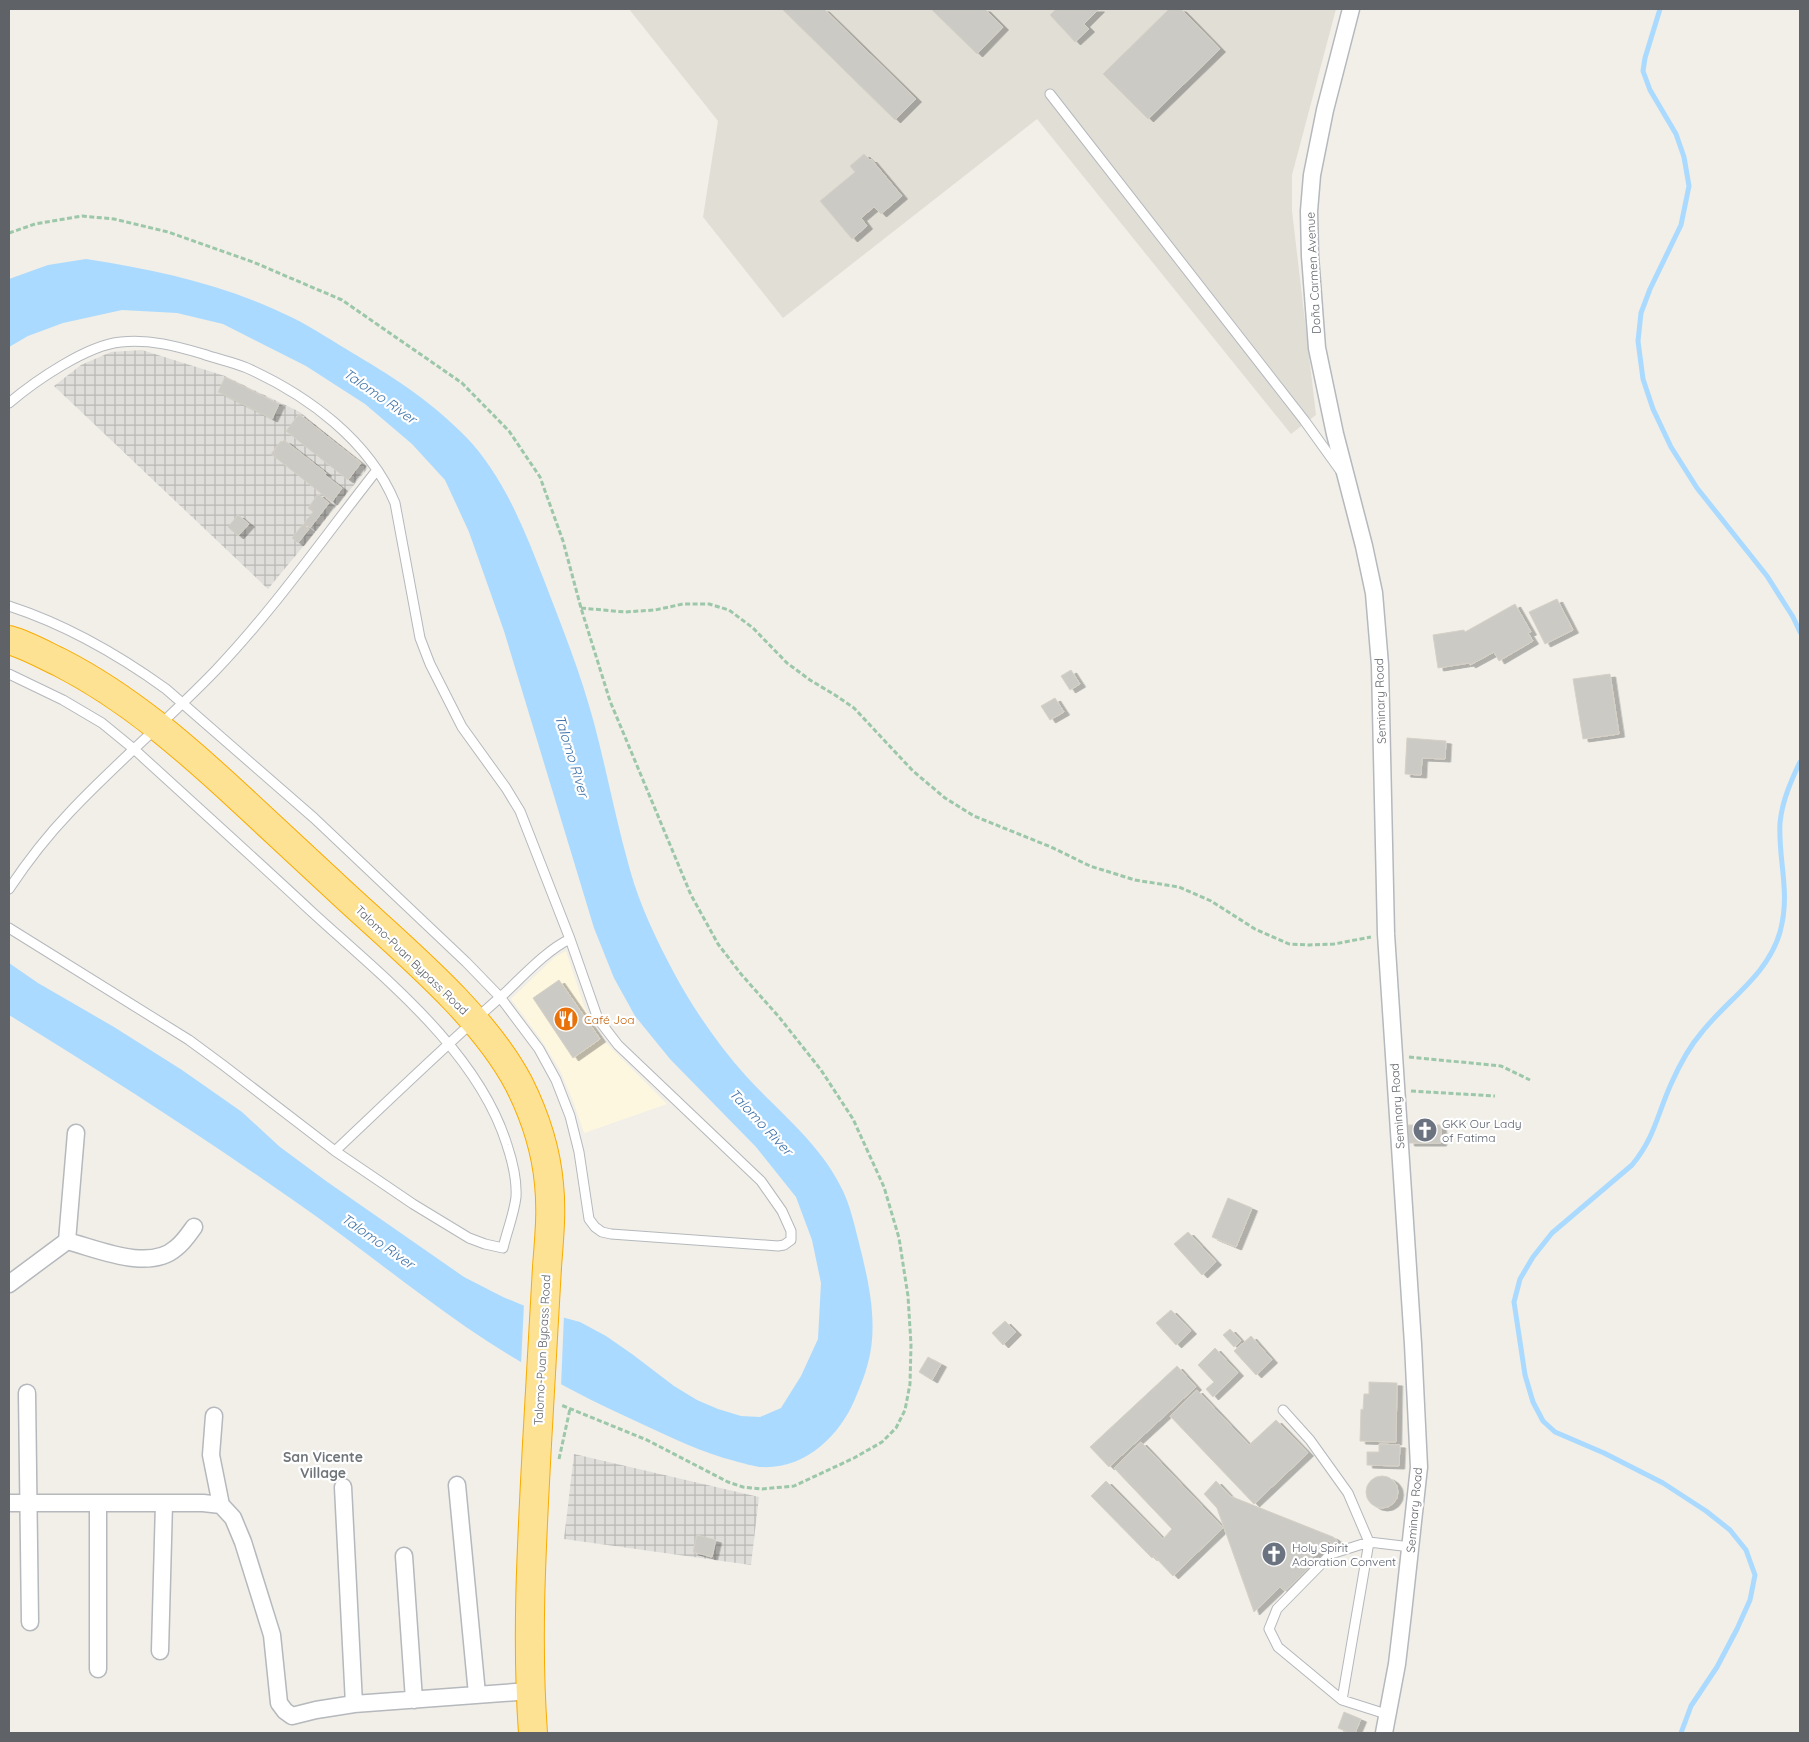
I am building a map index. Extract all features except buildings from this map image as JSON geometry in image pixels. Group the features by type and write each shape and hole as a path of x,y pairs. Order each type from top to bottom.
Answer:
{"highway":[{"name":"Talomo-Puan Bypass Road","path":"9,640 83,674 160,726 430,975 474,1021 497,1050 518,1083 533,1115 544,1155 549,1183 550,1211 530,1588 530,1691 533,1733"}],"street":[{"name":"Doña Carmen Avenue","path":"1347,479 1335,434 1317,348 1311,292 1309,211 1312,175 1323,120 1351,9"},
{"name":"Seminary Road","path":"1347,479 1374,593 1380,665 1386,934 1413,1344 1419,1467 1397,1664 1386,1714 1384,1733"},
{"path":"9,1284 68,1240 76,1133"},
{"path":"68,1240 132,1258 149,1260 163,1256 176,1249 194,1228"},
{"path":"27,1393 30,1622"},
{"path":"214,1416 211,1455 221,1505 233,1518 243,1542 272,1635 279,1703 285,1711 292,1716 354,1704 530,1691"},
{"path":"456,1485 477,1694"},
{"path":"343,1487 354,1704"},
{"path":"9,1503 202,1503 221,1505"},
{"path":"98,1503 98,1669"},
{"path":"160,1651 164,1503"},
{"path":"404,1556 414,1700"}],"lane":[{"path":"1050,94 1304,420 1347,479"},
{"path":"9,403 48,373 89,352 119,342 147,340 176,346 245,367 316,407 362,450 388,486 394,503 420,638 430,664 462,727 506,788 520,811 570,939 595,1012 606,1032 618,1045 760,1181 782,1211 792,1236 788,1244 778,1246 611,1234 602,1232 595,1227 589,1220 586,1210 580,1161 570,1116 556,1080 539,1049 500,997 466,962 314,818 183,703 147,675 98,647 51,623 9,606"},
{"path":"9,889 33,855 70,811 160,726 250,632 376,470"},
{"path":"9,674 63,700 102,723 135,750 378,972 448,1044 482,1090 507,1144 514,1173 516,1195 503,1248 485,1244 453,1228 413,1204 335,1151 189,1040 9,928"},
{"path":"335,1151 500,997 557,947 570,939"},
{"path":"1283,1410 1310,1440 1348,1493 1369,1542 1342,1700"},
{"path":"1386,1714 1342,1700 1278,1647 1269,1629 1277,1609 1331,1554 1369,1542 1411,1547"}],"path":[{"path":"9,233 35,224 82,216 114,219 168,232 253,262 342,300 462,384 509,431 540,477 563,541 610,702 691,895 718,944 741,974 780,1017 821,1070 852,1119 884,1187 899,1238 908,1296 912,1345 910,1384 906,1410 896,1428 882,1442 854,1458 794,1486 762,1489 743,1487 728,1482 647,1440 570,1409 560,1459"},
{"path":"581,608 625,612 656,610 683,604 709,604 729,610 753,628 794,668 854,708 913,771 945,798 974,816 1034,840 1090,866 1135,880 1179,887 1211,902 1255,929 1289,944 1309,946 1334,944 1386,934"},
{"path":"1393,1056 1501,1066 1530,1080"},
{"path":"1396,1090 1496,1096"}],"shaded area":[{"path":"629,9 1336,9 1292,175 1292,211 1316,415 1291,434 1037,119 783,318 703,217 718,121"},
{"path":"142,350 225,376 300,412 368,468 268,589 54,386 81,365 111,352"},
{"path":"566,951 584,1006 599,1036 667,1104 584,1133 560,1070 540,1038 511,999 555,957"},
{"path":"574,1454 759,1497 751,1565 564,1539"}],"water":[{"name":"Talomo River","path":"86,259 139,268 217,287 300,321 386,374 428,403 467,438 480,453 503,487 529,543 577,669 594,723 630,870 655,936 682,987 707,1027 746,1076 799,1130 824,1159 843,1191 850,1209 871,1301 871,1348 864,1376 848,1413 830,1438 805,1457 791,1463 760,1467 723,1458 665,1435 552,1379 466,1327 315,1216 223,1152 117,1082 9,1015 9,963 38,983 114,1027 182,1070 242,1112 280,1147 326,1181 464,1277 532,1309 580,1322 606,1336 674,1386 697,1400 718,1409 741,1416 760,1417 781,1408 801,1376 818,1339 821,1283 812,1240 796,1197 756,1147 670,1059 635,1016 614,978 594,928 504,631 469,532 445,480 412,444 365,404 306,366 223,324 177,313 122,310 63,323 28,336 9,347 9,279 48,265"}],"pier":[{"path":"524,1303 564,1315 561,1387 521,1365"}],"waterway":[{"path":"1660,9 1645,58 1643,71 1650,90 1676,134 1684,157 1689,186 1681,225 1650,289 1641,313 1638,341 1643,379 1653,409 1671,447 1697,488 1767,576 1793,617 1800,632"},
{"path":"1681,1733 1691,1706 1717,1667 1750,1600 1755,1575 1746,1550 1730,1530 1706,1511 1663,1483 1604,1453 1555,1432 1543,1421 1533,1402 1525,1375 1514,1302 1520,1279 1533,1257 1552,1233 1632,1165 1640,1155 1651,1135 1671,1084 1689,1050 1712,1020 1757,974 1774,947 1780,932 1784,903 1780,837 1781,815 1787,791 1800,762"}],"place":[{"name":"Café Joa","path":"566,1019"},
{"name":"GKK Our Lady of Fatima","path":"1425,1130"},
{"name":"Holy Spirit Adoration Convent","path":"1274,1554"}],"district":[{"name":"San Vicente Village","path":"323,1465"}]}
